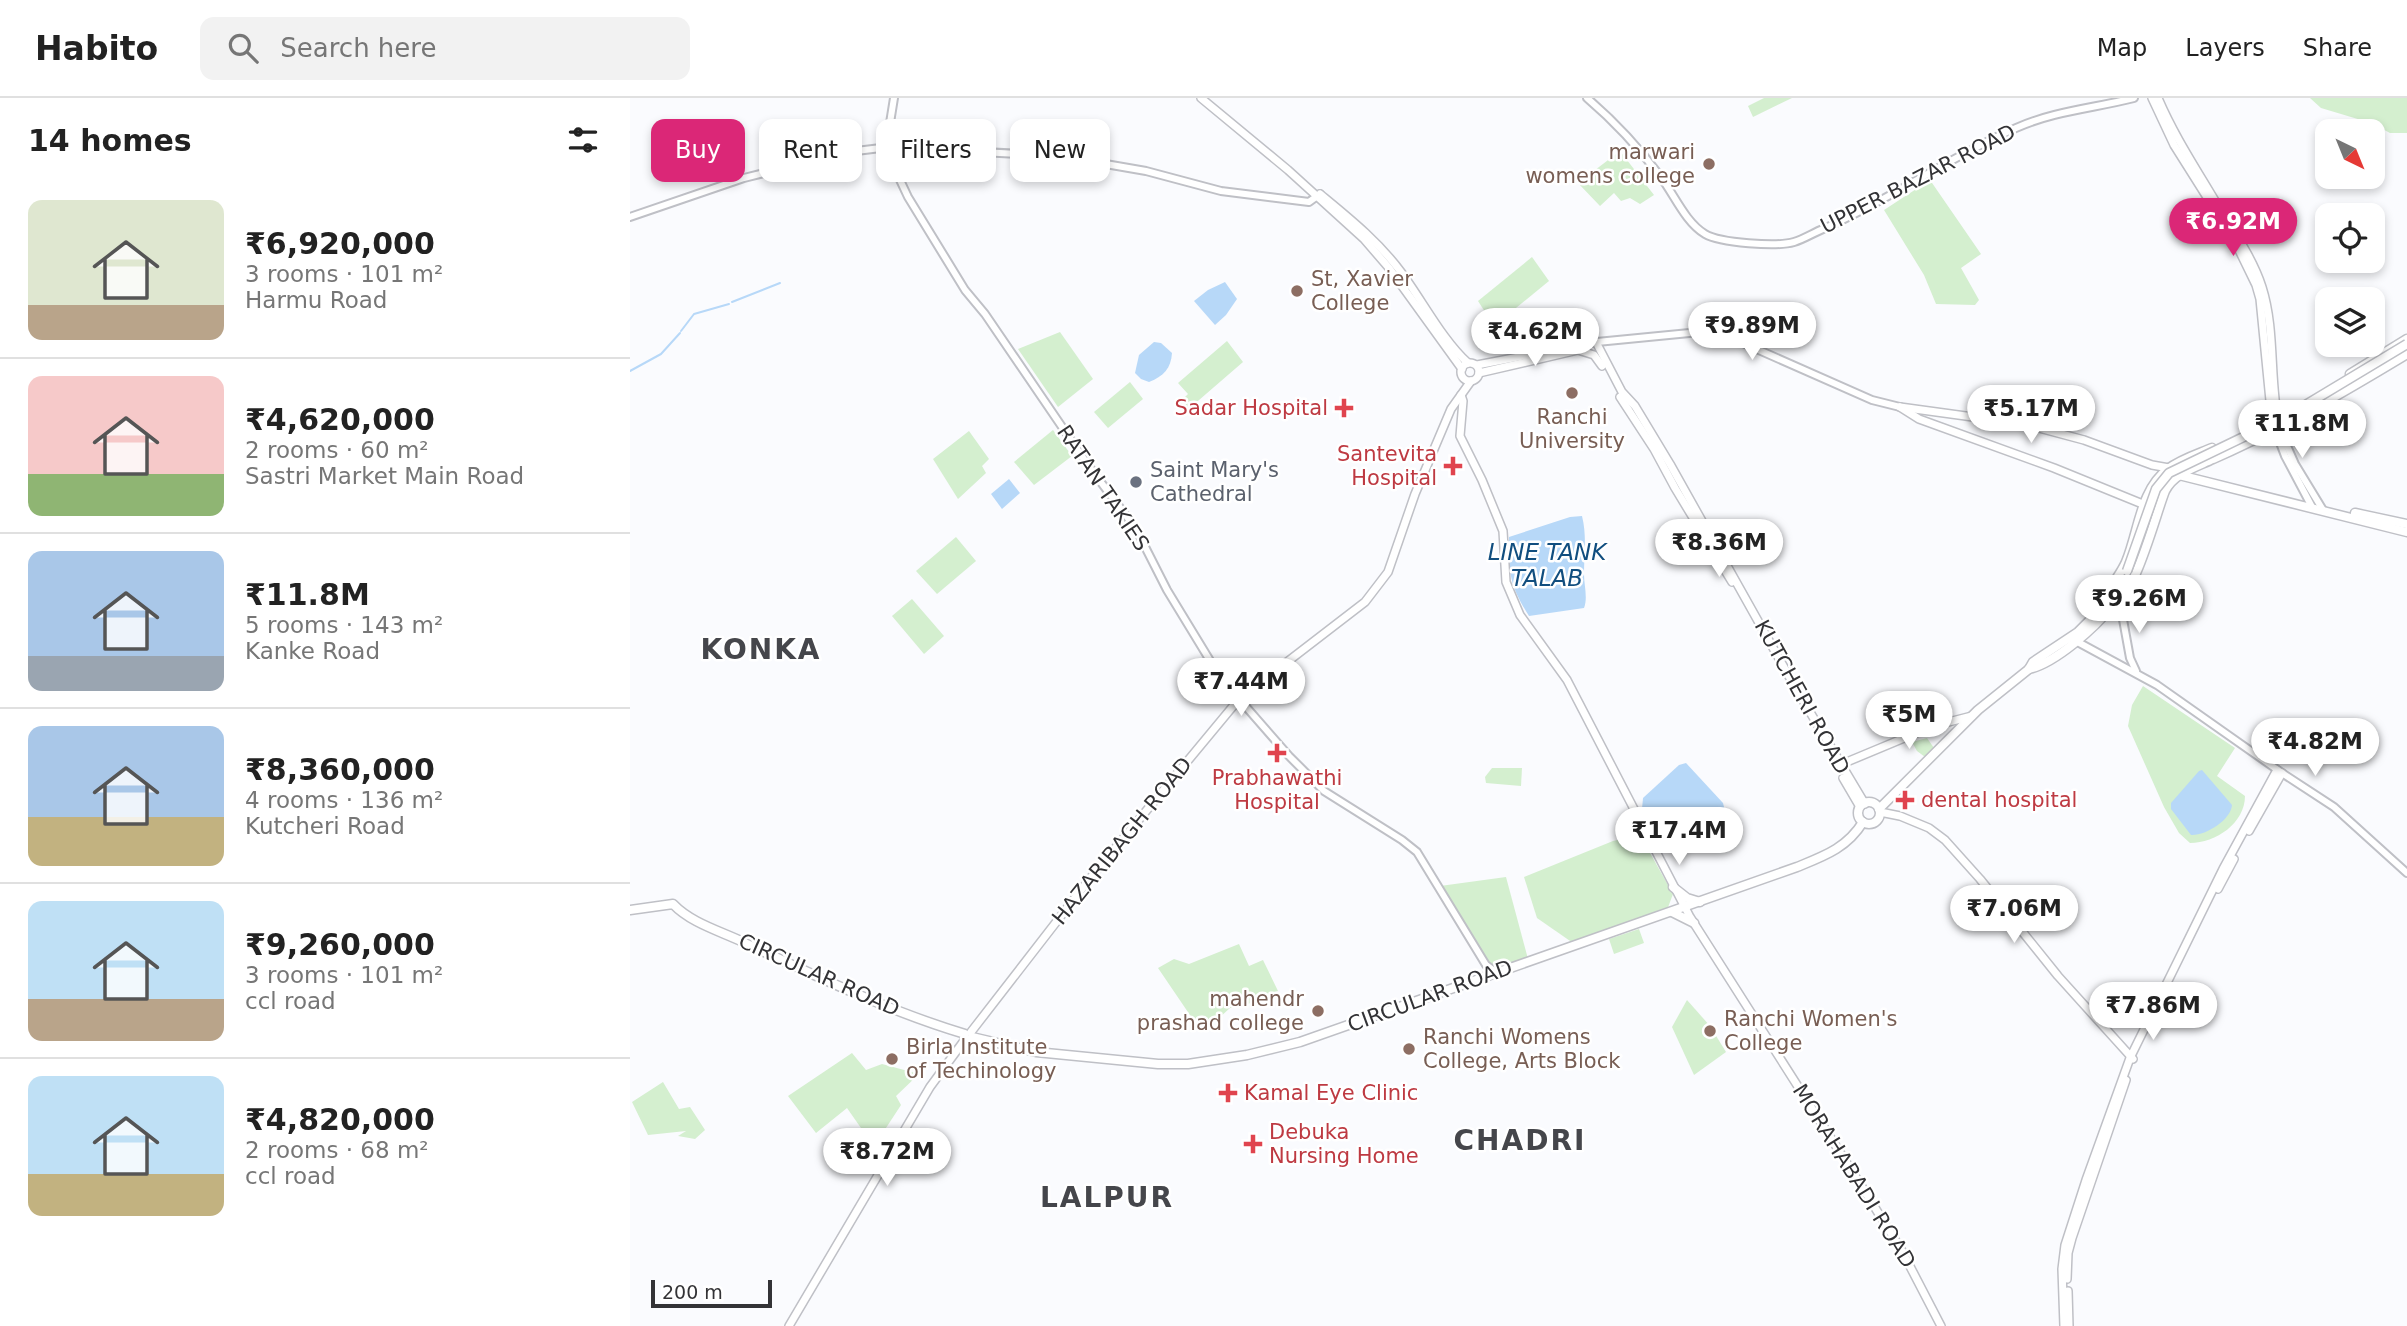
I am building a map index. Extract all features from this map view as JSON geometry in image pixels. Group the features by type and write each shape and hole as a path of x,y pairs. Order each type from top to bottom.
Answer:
{"main road":[{"path":"1201,98 1318,195"},
{"path":"1207,98 1357,232 1472,368"},
{"path":"2155,98 2174,145 2229,232 2256,285 2263,318 2267,385 2277,429"},
{"path":"1472,368 1595,342"},
{"name":"KUTCHERI ROAD","path":"1595,342 1622,392 1635,407 1670,464 1838,765"},
{"path":"2108,607 2106,597 2128,558 2153,485 2165,469 2275,419 2407,346"},
{"path":"2108,607 2117,607 2128,591 2166,488 2182,474 2277,429 2407,346"},
{"path":"1879,810 1972,716 2029,669 2033,662 2073,639 2108,607 2129,572 2156,489 2169,473 2289,415 2407,346"},
{"path":"1472,368 1522,363 1578,350 1594,355 1654,449 1862,806"},
{"path":"1467,380 1472,368"},
{"name":"HAZARIBAGH ROAD","path":"789,1326 930,1087 1088,881 1239,699 1365,602 1378,587 1395,554 1415,494 1451,409 1463,392 1467,380 1477,379 1472,368"},
{"name":"MORAHABADI ROAD","path":"1463,392 1460,436 1503,531 1506,582 1520,615 1567,680 1692,920 1902,1251 1941,1326"},
{"path":"1900,407 2024,424 2084,440 2182,474 2407,524"},
{"path":"1900,407 1919,419 2054,468 2145,505"},
{"path":"2316,505 2407,532"},
{"path":"1838,765 1933,726 1972,716"},
{"path":"2064,1326 2063,1259 2069,1231 2132,1059 2223,869 2279,772"},
{"path":"1887,802 1900,816"},
{"path":"1862,806 1873,803 1879,810 1900,816 1938,834 1957,852 2058,976 2132,1059"},
{"path":"1862,806 1858,815 1863,822"},
{"name":"CIRCULAR ROAD","path":"630,912 675,906 691,918 895,1011 969,1036 1037,1052 1125,1062 1188,1064 1247,1055 1315,1039 1497,972 1671,913 1828,854 1847,843 1863,822 1875,823 1879,810"},
{"path":"1675,890 1698,902 1692,920 1671,913 1675,890"},
{"path":"2069,1326 2067,1275 2072,1238 2132,1059"}],"street":[{"name":"RATAN TAKIES","path":"891,119 894,98"},
{"name":"UPPER BAZAR ROAD","path":"1587,98 1656,171 1685,214 1701,232 1725,241 1778,244 1795,242 1853,216 1964,152 2016,128 2055,114 2134,98"},
{"path":"630,217 754,175 848,152 876,149"},
{"path":"996,153 1039,155 1146,170 1241,194 1309,202 1318,195"},
{"name":"RATAN TAKIES","path":"901,182 950,266 1088,465 1136,529 1167,590 1209,661 1289,757 1324,791 1402,840 1416,852 1486,965 1497,972"},
{"path":"1595,342 1710,331 1872,400 1900,407"},
{"path":"2277,429 2316,505"},
{"path":"2120,603 2130,658 2140,675"},
{"path":"2073,639 2157,685 2279,772 2334,807 2407,873"},
{"path":"1486,965 1486,976"}],"green space":[{"path":"1764,98 1792,98 1753,117 1748,106"},
{"path":"2310,98 2407,98 2407,133 2385,130 2385,119 2358,119 2321,108"},
{"path":"1620,151 1654,195 1640,204 1630,198 1621,201 1614,193 1600,206 1578,183"},
{"path":"1930,180 1981,254 1961,268 1979,300 1975,305 1936,304 1924,275 1884,210"},
{"path":"1532,257 1549,281 1494,326 1478,301"},
{"path":"1060,332 1093,379 1058,407 1018,349"},
{"path":"1227,341 1243,362 1184,413 1177,405 1188,394 1178,383"},
{"path":"1130,382 1143,399 1108,428 1094,412"},
{"path":"1053,430 1072,456 1034,485 1014,462"},
{"path":"969,431 989,459 982,466 986,473 958,499 933,459"},
{"path":"956,537 976,561 937,594 916,571"},
{"path":"912,599 944,636 924,654 892,616"},
{"path":"2143,686 2235,748 2217,776 2245,796 2244,806 2234,823 2219,835 2190,843 2179,833 2164,807 2128,726 2132,705"},
{"path":"1927,738 1934,748 1925,757 1917,751 1912,742"},
{"path":"1492,768 1522,768 1521,786 1486,783 1485,777"},
{"path":"1640,835 1673,894 1667,910 1573,943 1537,918 1524,877 1613,841"},
{"path":"1506,877 1528,959 1498,972 1488,965 1440,886"},
{"path":"1639,929 1644,943 1614,954 1609,939"},
{"path":"1239,944 1249,966 1263,960 1278,991 1248,1004 1230,1008 1219,1018 1194,1021 1158,968 1174,959 1189,964"},
{"path":"1687,1000 1710,1026 1726,1052 1694,1075 1672,1027"},
{"path":"852,1053 866,1070 882,1064 919,1074 896,1096 901,1105 884,1131 876,1129 868,1138 847,1108 816,1133 788,1096"},
{"path":"663,1082 679,1109 690,1107 705,1130 695,1139 678,1136 686,1131 648,1135 632,1102"}],"water":[{"path":"1225,282 1237,299 1215,325 1194,301"},
{"path":"1154,342 1161,343 1172,353 1166,371 1149,382 1135,373 1139,355"},
{"path":"1009,479 1020,493 1002,509 991,494"},
{"name":"LINE TANK TALAB","path":"1582,516 1585,538 1584,608 1529,616 1517,595 1512,578 1509,537 1570,517"},
{"path":"1686,763 1723,803 1725,811 1693,831 1662,844 1642,809 1643,798 1679,765"},
{"path":"2202,770 2232,805 2231,811 2216,826 2203,833 2191,835 2171,809 2171,803"}],"waterway":[{"path":"732,302 780,283"},
{"path":"681,331 694,314 729,304"},
{"path":"630,371 661,354 680,333"}],"place":[{"name":"marwari womens college","path":"1709,164"},
{"name":"St, Xavier College","path":"1297,291"},
{"name":"Ranchi University","path":"1572,393"},
{"name":"Sadar Hospital","path":"1344,408"},
{"name":"Santevita Hospital","path":"1453,466"},
{"name":"Saint Mary's Cathedral","path":"1136,482"},
{"name":"Prabhawathi Hospital","path":"1277,753"},
{"name":"dental hospital","path":"1905,800"},
{"name":"mahendr prashad college","path":"1318,1011"},
{"name":"Ranchi Women's College","path":"1710,1031"},
{"name":"Ranchi Womens College, Arts Block","path":"1409,1049"},
{"name":"Birla Institute of Techinology","path":"892,1059"},
{"name":"Kamal Eye Clinic","path":"1228,1093"},
{"name":"Debuka Nursing Home","path":"1253,1144"}],"district":[{"name":"KONKA","path":"761,649"},
{"name":"CHADRI","path":"1520,1140"},
{"name":"LALPUR","path":"1107,1197"}]}
